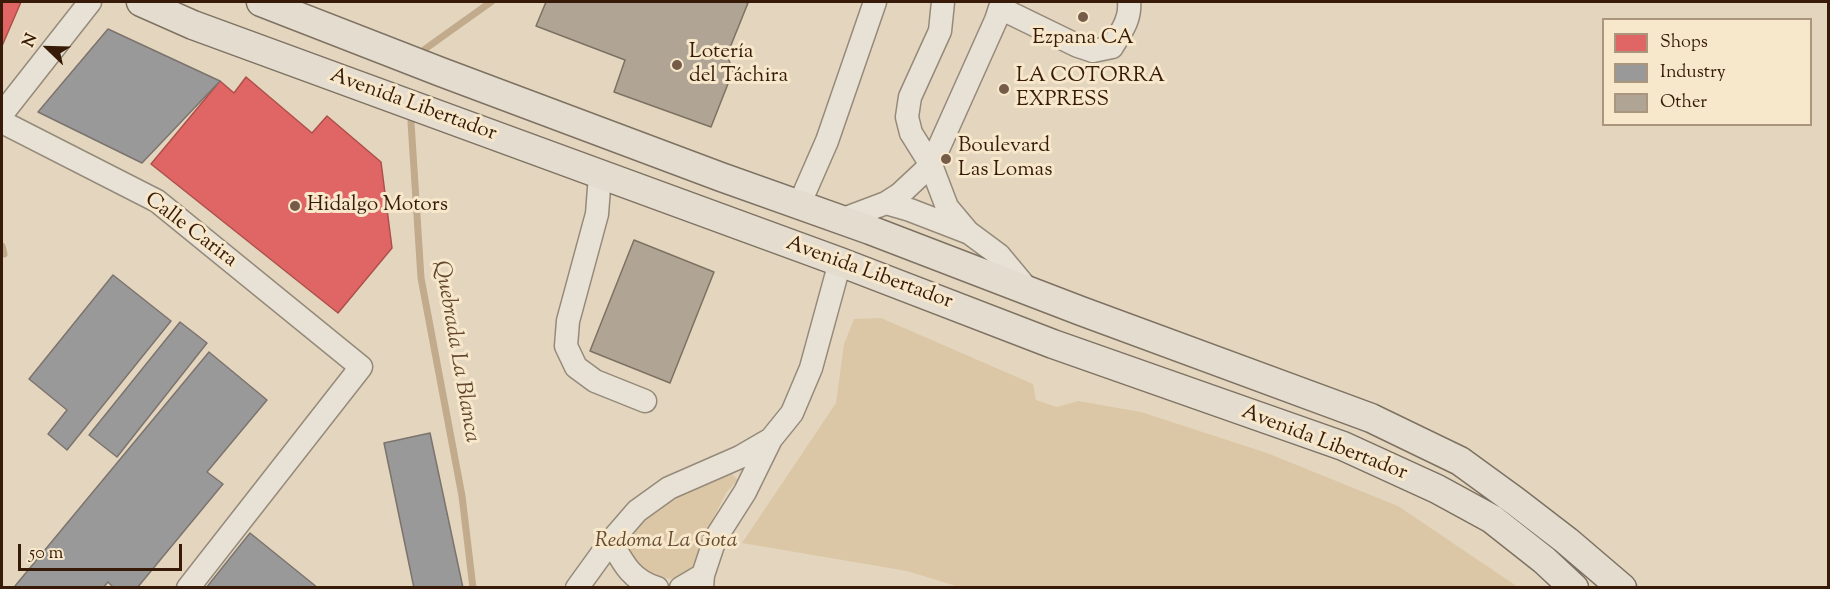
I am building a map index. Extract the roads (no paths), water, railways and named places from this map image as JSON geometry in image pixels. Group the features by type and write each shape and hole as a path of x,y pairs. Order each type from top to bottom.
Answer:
{"main road":[{"name":"Avenida Libertador","path":"141,2 193,25 840,262 1053,344 1342,446 1437,489 1492,519 1544,560 1574,588"},
{"name":"Avenida Libertador","path":"261,2 452,76 1371,418 1460,461 1567,541 1622,588"}],"street":[{"path":"2,114 90,2"},
{"path":"799,205 826,141 874,2"},
{"path":"943,2 940,31 910,97 907,117 911,133 931,165 947,207 968,232 999,255 1029,291"},
{"path":"992,5 1077,46 1093,51 1112,47 1131,13 1130,2"},
{"path":"841,219 886,203 900,194 931,165 996,20 992,5"},
{"name":"Calle Carira","path":"2,122 157,201 361,367 188,588"},
{"path":"600,175 597,214 568,321 566,346 576,367 595,381 645,401"},
{"path":"886,203 968,232"},
{"path":"681,588 703,581 715,539 745,492 771,439 792,413 811,368 840,262"},
{"path":"577,588 636,511 669,488 740,457 771,439"},
{"path":"611,541 627,569 641,581 657,588"}],"waterway":[{"name":"Quebrada La Blanca","path":"425,49 491,2"},
{"name":"Quebrada La Blanca","path":"411,122 421,278 462,496 473,588"},
{"path":"2,246 4,254"}],"place":[{"name":"Ezpana CA","path":"1083,17"},
{"name":"Lotería del Táchira","path":"677,65"},
{"name":"LA COTORRA EXPRESS","path":"1004,89"},
{"name":"Boulevard Las Lomas","path":"946,159"},
{"name":"Hidalgo Motors","path":"295,206"}],"park label":[{"name":"Redoma La Gota","path":"666,542"}]}
